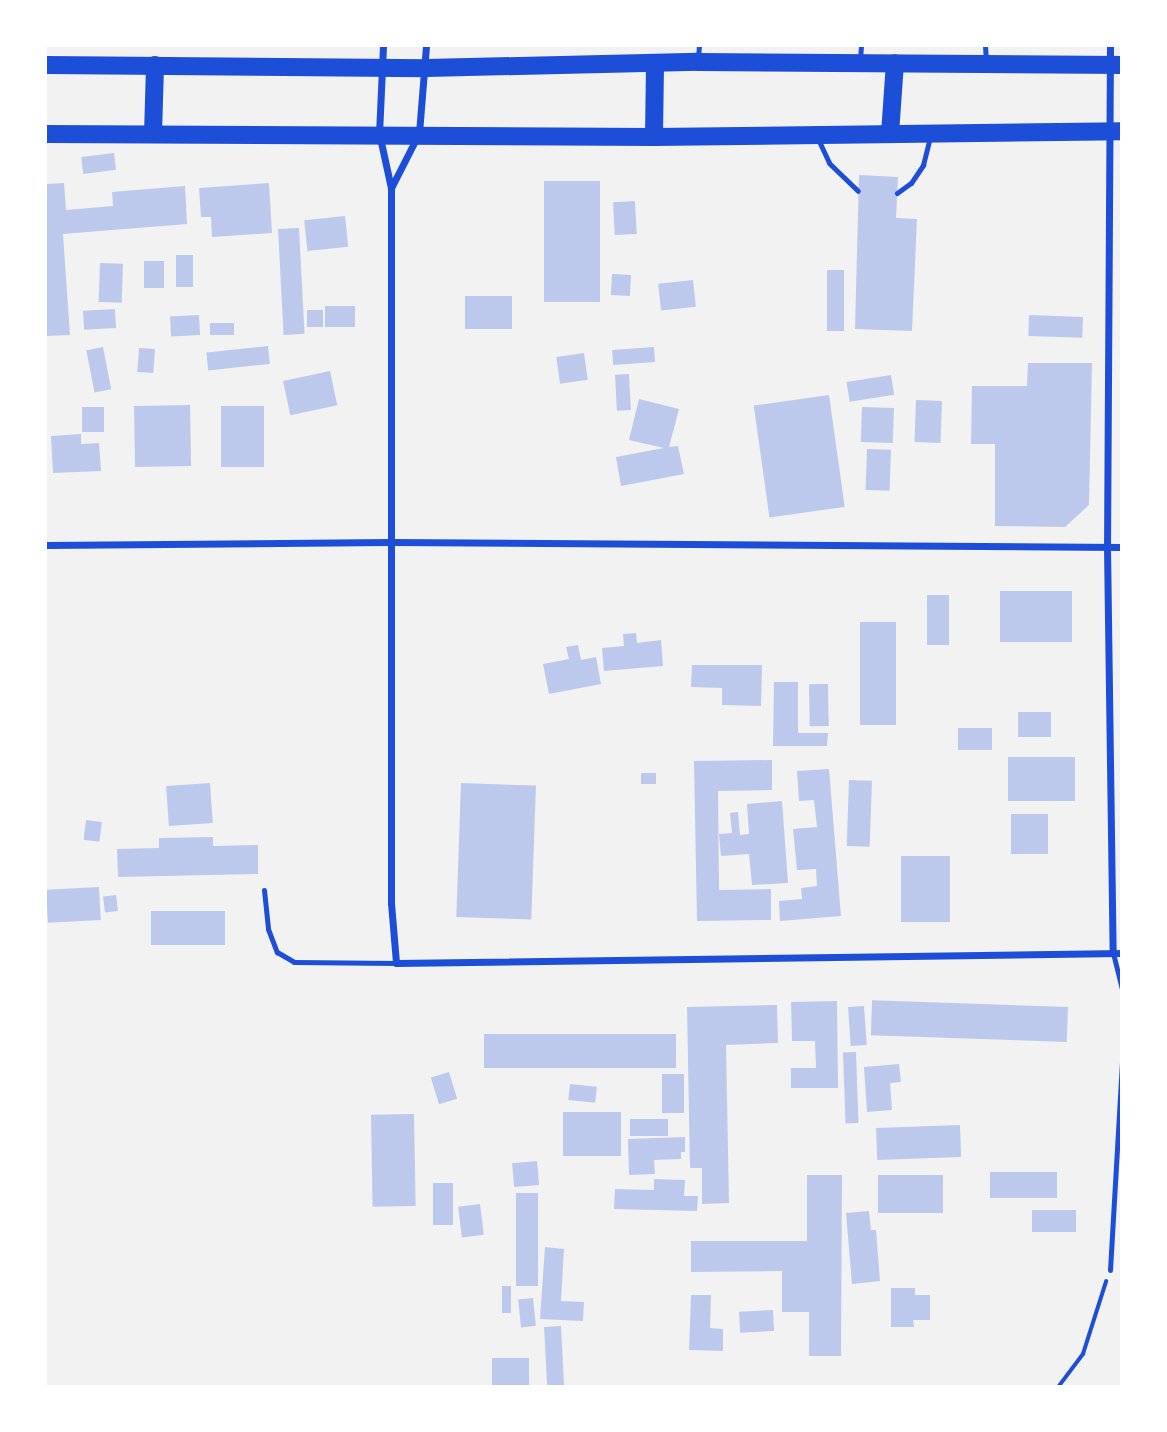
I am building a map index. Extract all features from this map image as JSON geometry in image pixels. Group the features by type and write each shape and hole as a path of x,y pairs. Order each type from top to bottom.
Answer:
{"highway":[{"path":"46,65 426,68 655,63 698,54 861,54 895,63 1116,64"},
{"path":"654,137 655,63"},
{"path":"890,134 895,63"},
{"path":"153,134 155,65"},
{"path":"46,134 379,133 654,137 1116,131"}],"street":[{"path":"383,46 379,133 391,188 391,903 396,963 1117,953 1107,547 1116,131 1116,64 1110,46"},
{"path":"391,188 419,134 426,46"},
{"path":"46,545 390,542 1122,547"}],"lane":[{"path":"985,46 987,64"},
{"path":"816,134 830,163 858,191"},
{"path":"897,193 911,183 923,165 930,134"},
{"path":"264,890 268,929 277,952 294,962 396,963"},
{"path":"1117,953 1122,989"},
{"path":"1110,1270 1122,1060"}],"path":[{"path":"1059,1387 1083,1354 1110,1270"}],"building":[{"path":"114,153 116,170 83,174 81,157"},
{"path":"859,175 898,177 896,218 917,219 912,331 855,329"},
{"path":"544,181 600,181 600,302 544,302"},
{"path":"64,183 66,210 113,206 112,192 185,186 187,224 63,234 70,335 47,336 46,184"},
{"path":"269,183 272,233 212,237 211,217 201,217 199,188"},
{"path":"635,201 637,234 615,235 613,202"},
{"path":"345,216 348,247 307,251 304,220"},
{"path":"299,228 305,334 284,335 278,229"},
{"path":"176,255 193,255 193,287 176,287"},
{"path":"144,261 164,261 164,288 144,288"},
{"path":"100,263 123,264 122,303 99,302"},
{"path":"827,270 844,270 844,331 827,331"},
{"path":"612,274 631,275 630,296 611,295"},
{"path":"693,280 696,307 661,311 658,284"},
{"path":"465,296 512,296 512,329 465,329"},
{"path":"325,306 355,306 355,327 325,327"},
{"path":"115,309 116,328 84,330 83,311"},
{"path":"307,310 323,310 323,327 307,327"},
{"path":"199,315 200,335 171,336 170,317"},
{"path":"1029,315 1083,317 1082,338 1028,336"},
{"path":"210,323 234,323 234,335 210,335"},
{"path":"268,346 270,364 208,370 206,352"},
{"path":"103,347 111,389 95,392 86,350"},
{"path":"654,347 655,362 613,365 612,350"},
{"path":"139,348 155,349 153,373 137,372"},
{"path":"584,353 588,380 560,384 556,357"},
{"path":"1028,363 1092,363 1089,505 1065,527 995,526 995,444 971,444 972,386 1027,386"},
{"path":"330,371 337,405 290,415 283,381"},
{"path":"629,374 631,410 617,411 615,375"},
{"path":"891,375 894,395 850,402 847,382"},
{"path":"829,395 845,507 769,517 754,406"},
{"path":"639,399 679,409 669,447 678,446 684,474 621,486 616,457 664,448 629,440"},
{"path":"916,400 942,401 941,443 915,442"},
{"path":"190,405 191,466 135,467 134,406"},
{"path":"221,406 264,406 264,467 221,467"},
{"path":"82,407 104,407 104,432 82,432"},
{"path":"862,407 894,408 893,443 861,442"},
{"path":"81,434 81,444 99,443 101,471 53,473 51,436"},
{"path":"867,449 891,450 890,491 866,490"},
{"path":"1000,591 1072,591 1072,642 1000,642"},
{"path":"927,595 949,595 949,645 927,645"},
{"path":"860,622 896,622 896,725 860,725"},
{"path":"636,633 637,643 661,640 663,666 604,671 602,648 624,646 623,634"},
{"path":"578,645 581,660 596,657 601,684 549,694 543,664 569,659 566,647"},
{"path":"692,665 762,665 761,706 722,705 722,688 691,687"},
{"path":"774,682 798,682 798,733 828,733 827,746 773,746"},
{"path":"809,684 828,684 829,726 810,726"},
{"path":"1018,712 1051,712 1051,737 1018,737"},
{"path":"958,728 992,728 992,750 958,750"},
{"path":"1008,757 1075,757 1075,801 1008,801"},
{"path":"772,760 772,790 718,791 719,890 771,889 771,920 697,921 694,761"},
{"path":"829,769 841,916 780,921 779,901 802,899 801,888 817,886 816,869 797,870 793,829 817,827 814,800 799,801 797,771"},
{"path":"641,773 656,773 656,784 641,784"},
{"path":"849,780 872,781 870,847 847,846"},
{"path":"210,783 213,823 169,826 166,786"},
{"path":"461,783 536,786 531,920 456,917"},
{"path":"782,801 788,883 752,885 749,854 721,856 719,834 732,833 730,813 738,812 740,835 749,834 747,804"},
{"path":"1011,814 1048,814 1048,854 1011,854"},
{"path":"86,820 102,822 99,842 84,840"},
{"path":"213,837 213,846 258,845 258,874 118,877 117,849 159,848 159,838"},
{"path":"901,856 950,856 950,922 901,922"},
{"path":"99,887 101,920 48,923 46,890"},
{"path":"116,895 118,911 105,912 103,897"},
{"path":"151,911 225,911 225,945 151,945"},
{"path":"872,1000 1068,1007 1067,1042 871,1035"},
{"path":"837,1001 838,1088 791,1088 791,1068 816,1068 815,1041 792,1041 791,1002"},
{"path":"777,1005 778,1043 726,1045 729,1203 702,1204 702,1168 690,1168 687,1007"},
{"path":"864,1006 867,1045 851,1046 848,1007"},
{"path":"484,1034 676,1034 676,1068 484,1068"},
{"path":"843,1052 856,1052 858,1123 845,1123"},
{"path":"899,1064 901,1082 890,1083 892,1110 867,1112 864,1067"},
{"path":"449,1072 457,1099 439,1104 431,1078"},
{"path":"662,1074 684,1074 684,1113 662,1113"},
{"path":"570,1084 597,1087 595,1103 568,1100"},
{"path":"563,1112 621,1112 621,1156 563,1156"},
{"path":"414,1114 416,1206 373,1207 371,1115"},
{"path":"630,1119 668,1119 668,1136 630,1136"},
{"path":"960,1125 961,1157 877,1160 876,1128"},
{"path":"685,1137 685,1152 681,1152 681,1159 654,1160 655,1174 629,1175 628,1139"},
{"path":"537,1161 539,1185 514,1187 512,1163"},
{"path":"990,1172 1057,1172 1057,1198 990,1198"},
{"path":"807,1175 842,1175 841,1356 809,1356 809,1312 782,1312 782,1271 691,1272 691,1241 807,1241"},
{"path":"878,1175 943,1175 943,1213 878,1213"},
{"path":"654,1179 685,1180 684,1196 698,1196 697,1211 614,1209 615,1189 654,1190"},
{"path":"433,1183 453,1183 453,1225 433,1225"},
{"path":"516,1193 538,1193 538,1286 516,1286"},
{"path":"480,1204 484,1235 462,1237 458,1207"},
{"path":"1032,1210 1076,1210 1076,1232 1032,1232"},
{"path":"869,1211 871,1230 876,1230 880,1281 852,1284 846,1213"},
{"path":"545,1247 564,1249 561,1301 584,1302 583,1321 540,1319"},
{"path":"502,1286 511,1286 511,1313 502,1313"},
{"path":"891,1288 915,1288 915,1295 930,1295 930,1320 913,1320 914,1327 891,1327"},
{"path":"691,1295 711,1295 710,1328 723,1329 723,1351 689,1350"},
{"path":"533,1298 536,1326 521,1327 518,1300"},
{"path":"773,1310 774,1331 740,1333 739,1312"},
{"path":"561,1326 564,1386 547,1386 544,1327"},
{"path":"492,1358 529,1358 529,1386 492,1386"}]}
